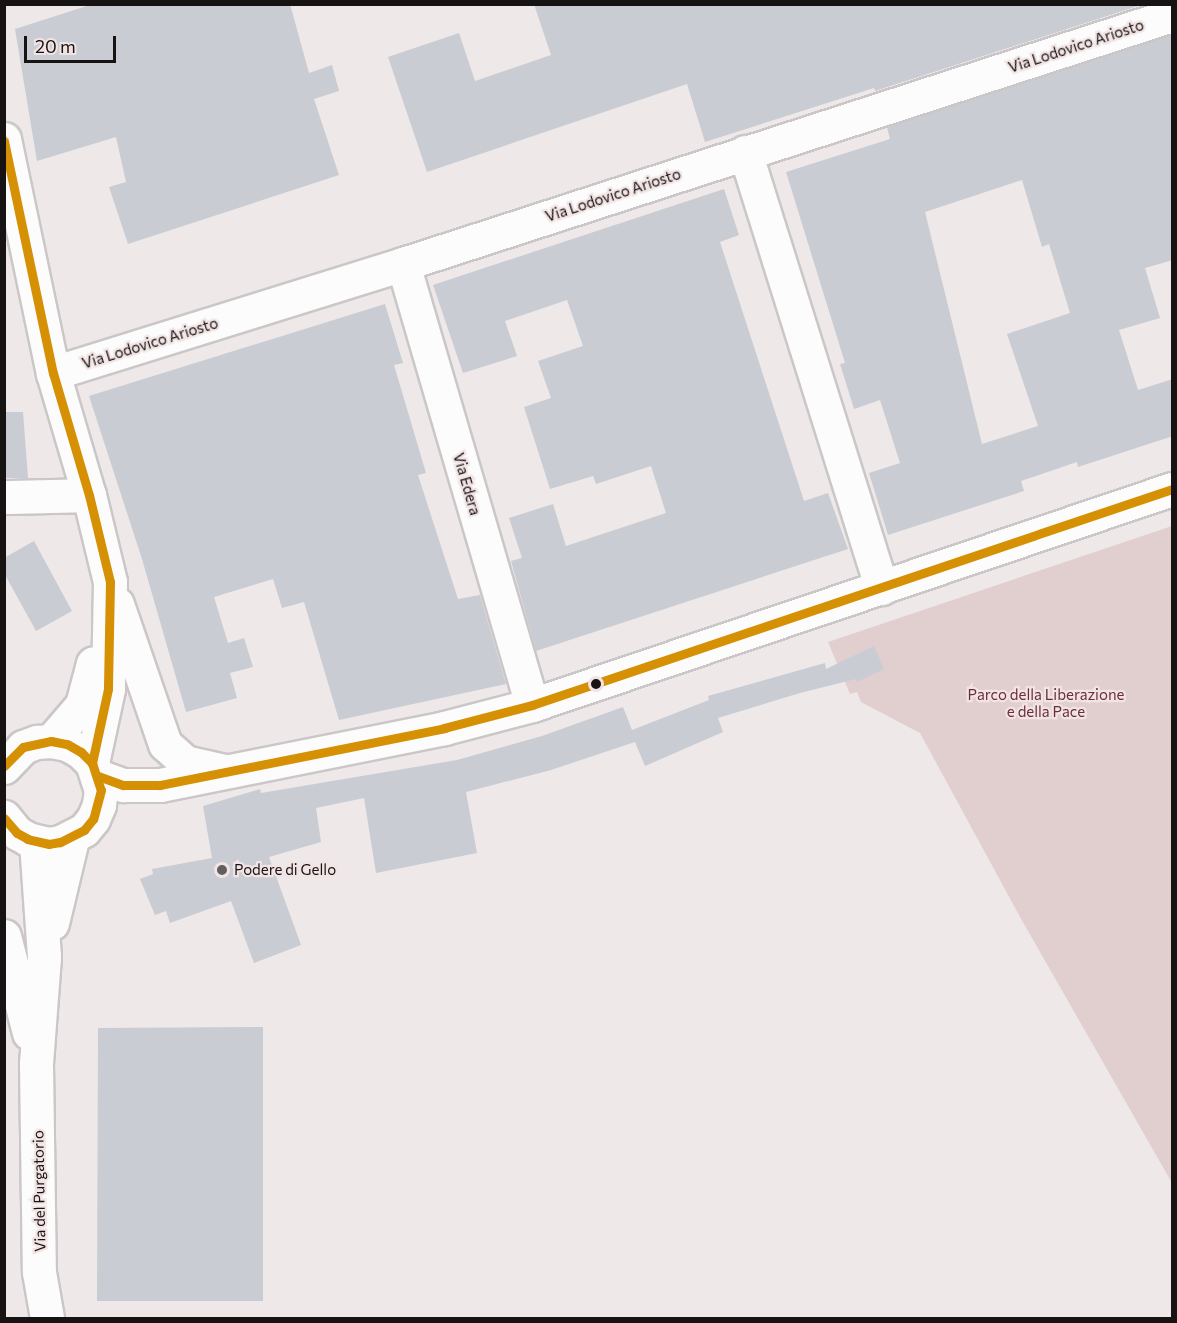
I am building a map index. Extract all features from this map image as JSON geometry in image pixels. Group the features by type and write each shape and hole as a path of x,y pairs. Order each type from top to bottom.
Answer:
{"street":[{"name":"Via Lodovico Ariosto","path":"53,373 403,264 1173,15"},
{"path":"4,139 10,189 53,373 89,495 110,582 165,744 184,762 225,771"},
{"path":"745,152 882,588"},
{"name":"Via Edera","path":"403,264 532,705"},
{"path":"4,767 23,747 51,741 67,744 81,752 95,769 123,785 149,786 444,728 532,705 1173,489"},
{"path":"4,497 89,495"},
{"path":"51,741 72,718 87,693 110,582"},
{"path":"44,957 18,838 49,844 72,838 88,825 99,805 101,790 95,769 108,690 110,582"},
{"path":"36,1064 44,957 72,838"},
{"path":"4,936 36,1064"},
{"name":"Via del Purgatorio","path":"36,1064 39,1272 47,1318"}],"green space":[{"name":"Parco della Liberazione e della Pace","path":"1172,526 1172,1183 1020,917 920,733 861,702 857,692 850,694 828,642"}],"building":[{"path":"93,4 290,4 309,73 332,65 339,91 314,99 339,175 128,244 109,187 126,182 116,137 37,161 15,29"},
{"path":"534,4 1144,4 875,91 874,88 705,142 687,84 427,172 388,57 459,33 475,81 551,55"},
{"path":"1173,35 1173,260 1145,268 1160,318 1119,330 1138,390 1173,379 1173,436 1078,467 1077,462 1021,481 1024,491 888,535 869,473 900,463 880,400 854,409 840,364 845,363 786,172 890,139 887,127","holes":["1022,180 1042,247 1049,244 1070,313 1007,334 1038,426 982,444 925,212"]},
{"path":"724,189 739,235 720,242 804,501 828,493 848,549 536,651 511,561 522,558 509,518 553,504 566,546 666,513 651,466 596,484 593,476 550,489 524,407 551,398 538,361 583,346 567,300 505,321 517,356 463,373 433,285"},
{"path":"385,304 403,363 394,365 426,473 418,475 458,599 480,595 506,684 339,720 304,602 282,608 273,579 214,597 228,643 244,638 253,667 230,673 237,698 186,712 142,559 89,396"},
{"path":"4,412 23,412 28,478 4,478"},
{"path":"34,541 72,611 36,631 4,573 4,558"},
{"path":"874,646 884,669 857,682 856,679 800,693 718,718 723,732 645,766 635,742 551,770 466,792 477,853 376,873 364,798 316,808 321,842 269,857 301,945 254,963 231,901 170,923 166,911 155,915 140,879 153,874 152,869 212,858 203,806 260,789 261,793 457,760 542,736 623,707 632,730 709,700 708,696 825,663 826,669"},
{"path":"263,1027 263,1301 97,1301 98,1028"}],"transit line":[{"path":"4,141 53,373 89,495 110,582 108,689 92,763"},
{"path":"98,776 123,785 160,785 444,728 532,705 1172,489"},
{"path":"4,766 23,747 51,741 67,744 81,752 92,763 101,790 93,819 84,830 60,842 49,844 28,839 17,833 4,818"}],"place":[{"name":"Podere di Gello","path":"222,870"}]}
